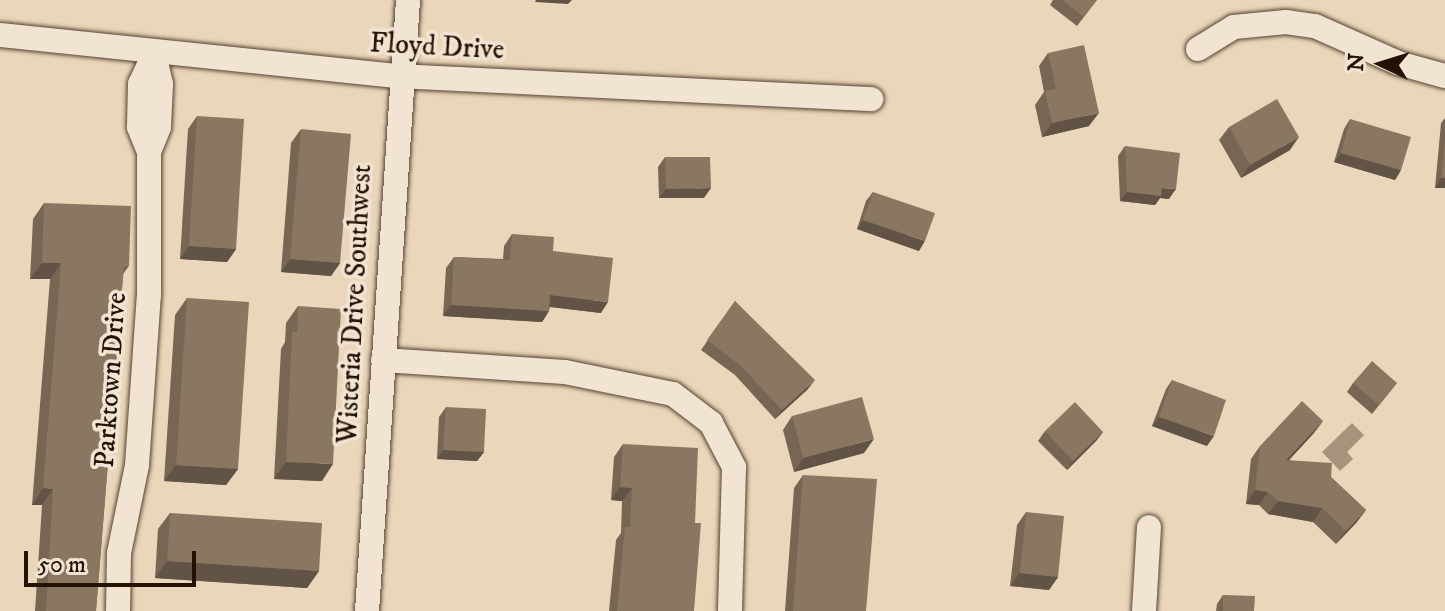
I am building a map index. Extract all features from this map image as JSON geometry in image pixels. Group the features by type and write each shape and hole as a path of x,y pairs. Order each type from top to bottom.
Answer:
{"street":[{"name":"Wisteria Drive Southwest","path":"367,611 399,76 408,0"},
{"path":"1198,49 1234,27 1286,22 1315,26 1398,63 1445,76"},
{"name":"Floyd Drive","path":"0,35 154,54 399,76 871,99"},
{"name":"Parktown Drive","path":"118,611 119,553 137,465 144,386 149,152 159,127 161,84 154,54"},
{"path":"383,360 565,372 673,394 711,423 734,467 730,611"},
{"path":"1144,611 1149,527"}],"shaded area":[{"path":"1352,423 1364,435 1347,452 1353,459 1340,471 1322,452"}],"building":[{"path":"1062,0 1096,0 1084,17"},
{"path":"1084,45 1099,113 1052,123 1045,91 1056,89 1048,53"},
{"path":"1277,99 1299,137 1250,165 1229,127"},
{"path":"197,116 244,119 236,249 189,246"},
{"path":"1350,119 1411,137 1401,170 1341,153"},
{"path":"301,129 351,134 340,263 290,259"},
{"path":"1445,140 1445,178 1441,178"},
{"path":"1125,146 1180,153 1176,189 1162,188 1161,196 1127,192"},
{"path":"665,157 710,157 711,188 666,189"},
{"path":"873,192 935,213 925,241 863,220"},
{"path":"44,203 131,206 129,266 124,266 96,611 46,611 53,489 43,488 61,263 42,263"},
{"path":"512,234 554,237 553,251 613,258 608,302 550,295 549,311 451,305 454,257 510,260"},
{"path":"187,298 249,302 238,469 176,465"},
{"path":"735,301 815,380 782,410 741,366 707,340"},
{"path":"298,306 341,309 333,464 286,462 292,332 297,332"},
{"path":"1372,361 1397,383 1379,405 1353,383"},
{"path":"1172,380 1226,400 1214,436 1159,417"},
{"path":"862,397 874,439 803,458 792,416"},
{"path":"1302,401 1323,421 1286,460 1332,463 1331,477 1366,510 1346,531 1322,508 1278,501 1268,492 1255,490 1260,446"},
{"path":"1075,402 1103,432 1073,461 1045,431"},
{"path":"446,407 486,409 484,452 443,450"},
{"path":"623,444 698,448 695,523 701,523 694,611 617,611 625,527 630,527 632,488 620,487"},
{"path":"803,475 877,479 866,611 793,611"},
{"path":"1026,512 1064,516 1058,577 1020,573"},
{"path":"170,513 322,523 319,571 167,561"},
{"path":"1223,595 1255,596 1254,611 1223,611"}]}
